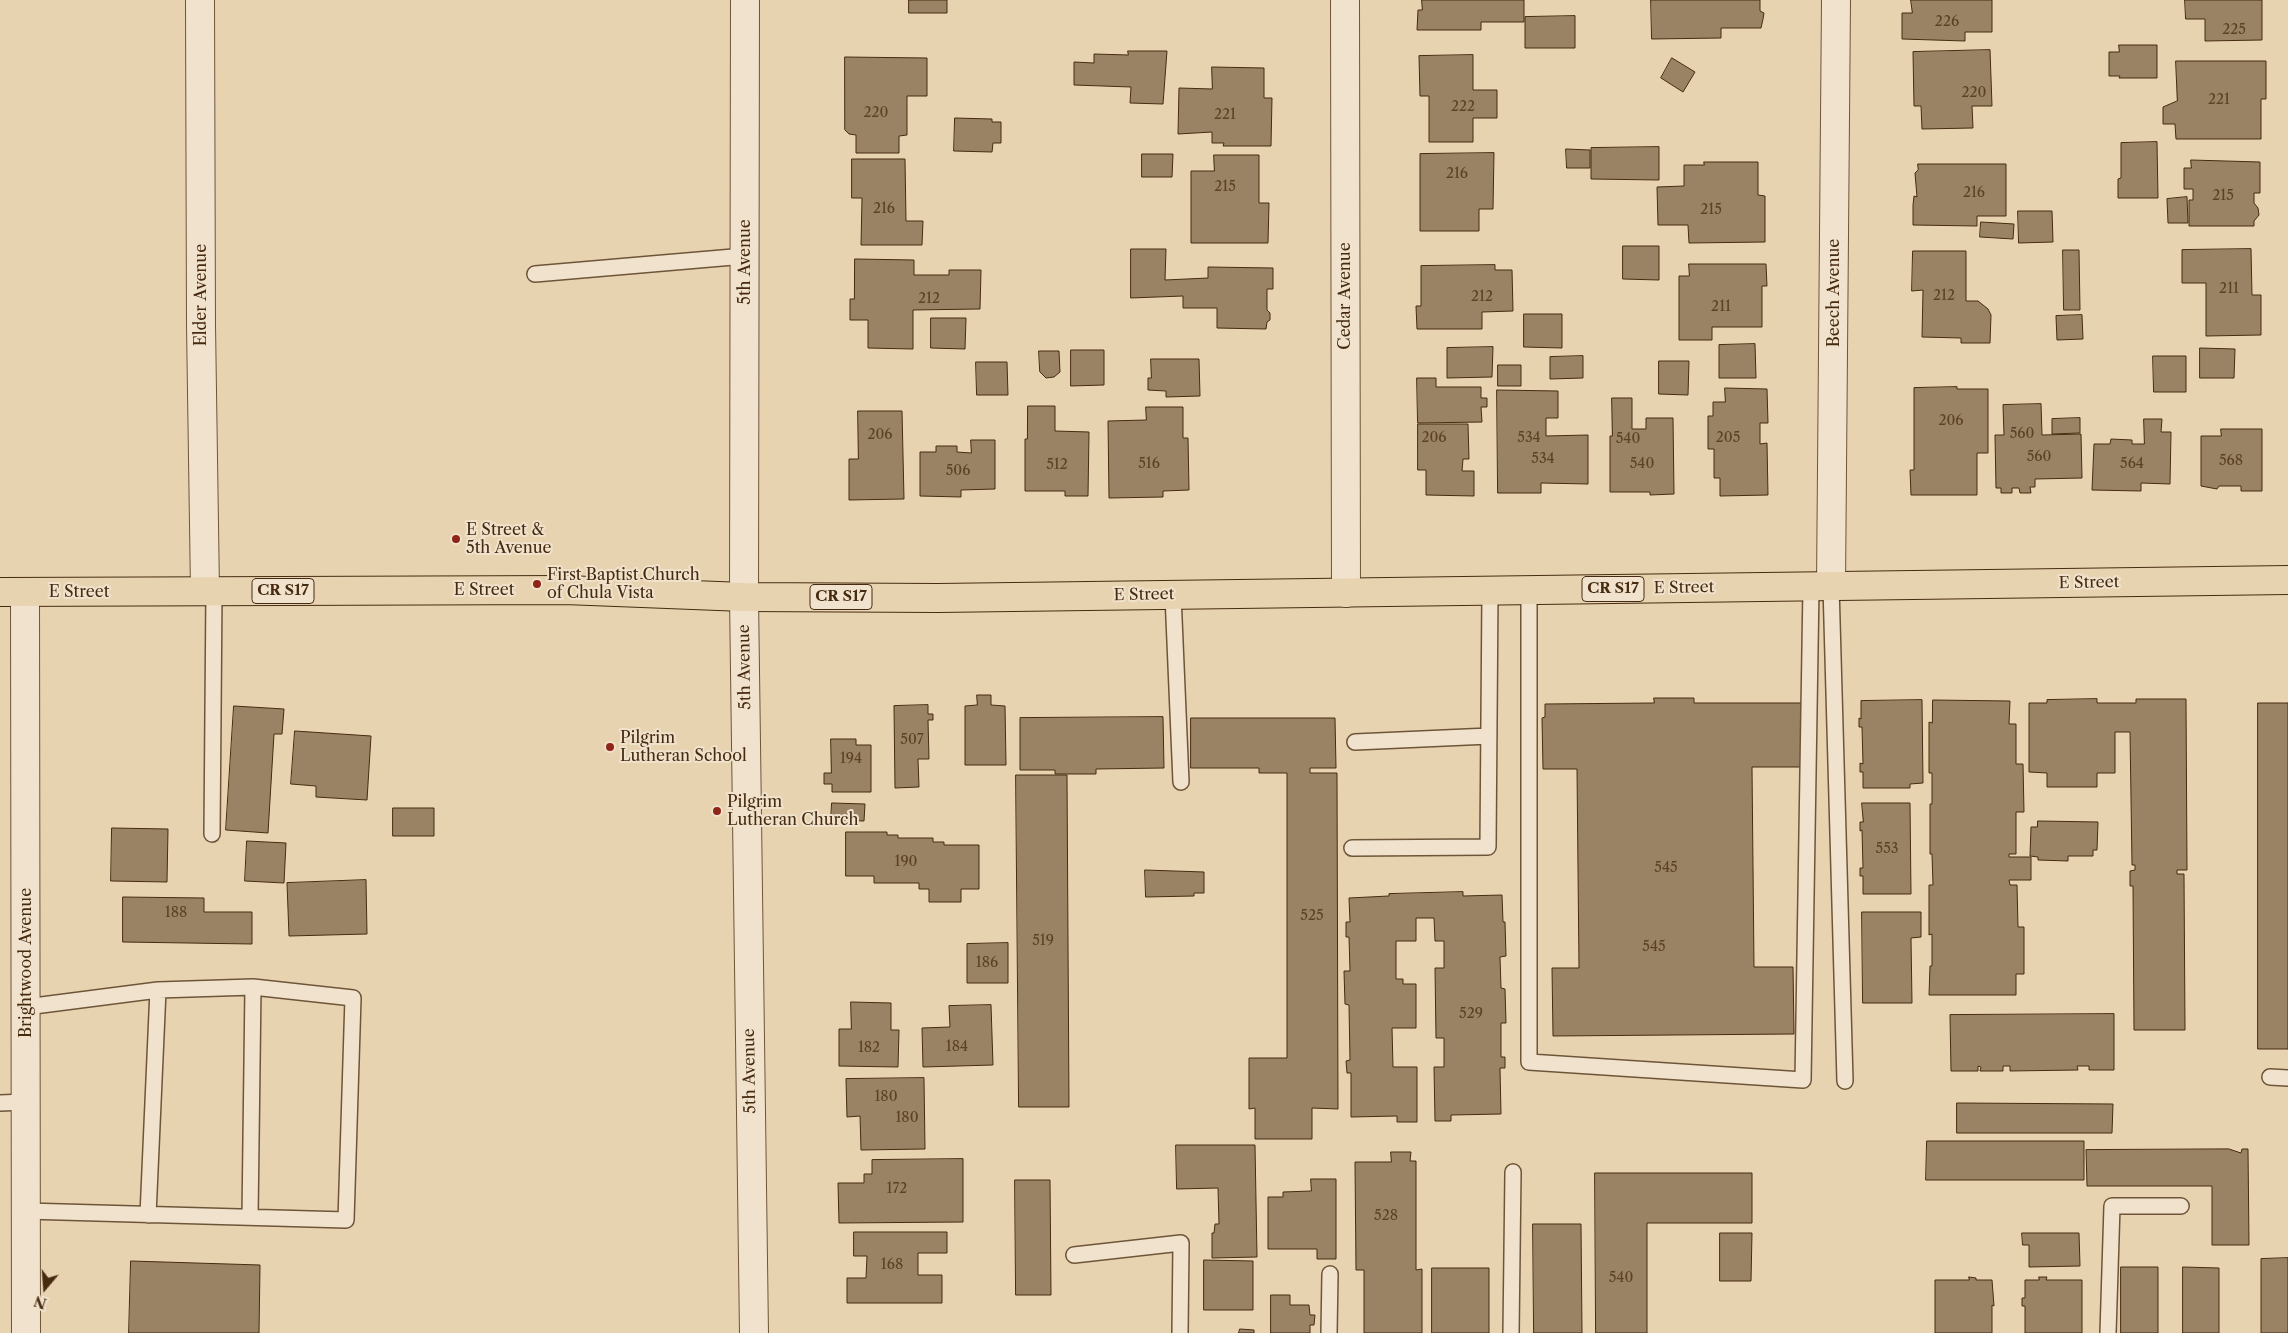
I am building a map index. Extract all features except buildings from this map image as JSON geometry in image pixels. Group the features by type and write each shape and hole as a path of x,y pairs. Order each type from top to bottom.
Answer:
{"main road":[{"name":"E Street","path":"13,592 565,590 744,597 938,598 2288,580"}],"street":[{"name":"Elder Avenue","path":"200,0 201,316 210,590"},
{"name":"5th Avenue","path":"745,0 744,597 754,1333"},
{"name":"Cedar Avenue","path":"1345,0 1346,593"},
{"name":"Beech Avenue","path":"1821,587 1836,0"},
{"name":"Brightwood Avenue","path":"13,592 26,1007 13,1102 26,1211 26,1333"}],"lane":[{"path":"535,274 745,256"},
{"path":"1529,590 1529,1062 1803,1080 1821,587"},
{"path":"1821,587 1846,1081"},
{"path":"210,590 212,834"},
{"path":"1352,848 1488,847 1490,591"},
{"path":"1173,595 1181,782"},
{"path":"1355,742 1489,736"},
{"path":"26,1007 158,990 253,987 354,998 346,1220 26,1211"},
{"path":"250,1217 253,987"},
{"path":"148,1215 158,990"},
{"path":"2270,1077 2288,1078"},
{"path":"1511,1333 1513,1172"},
{"path":"2108,1333 2112,1206 2181,1206"},
{"path":"1074,1255 1181,1243 1180,1333"},
{"path":"1328,1333 1330,1274"}],"place":[{"name":"E Street & 5th Avenue","path":"456,539"},
{"name":"First Baptist Church of Chula Vista","path":"537,584"},
{"name":"Pilgrim Lutheran School","path":"610,747"},
{"name":"Pilgrim Lutheran Church","path":"717,811"}]}
